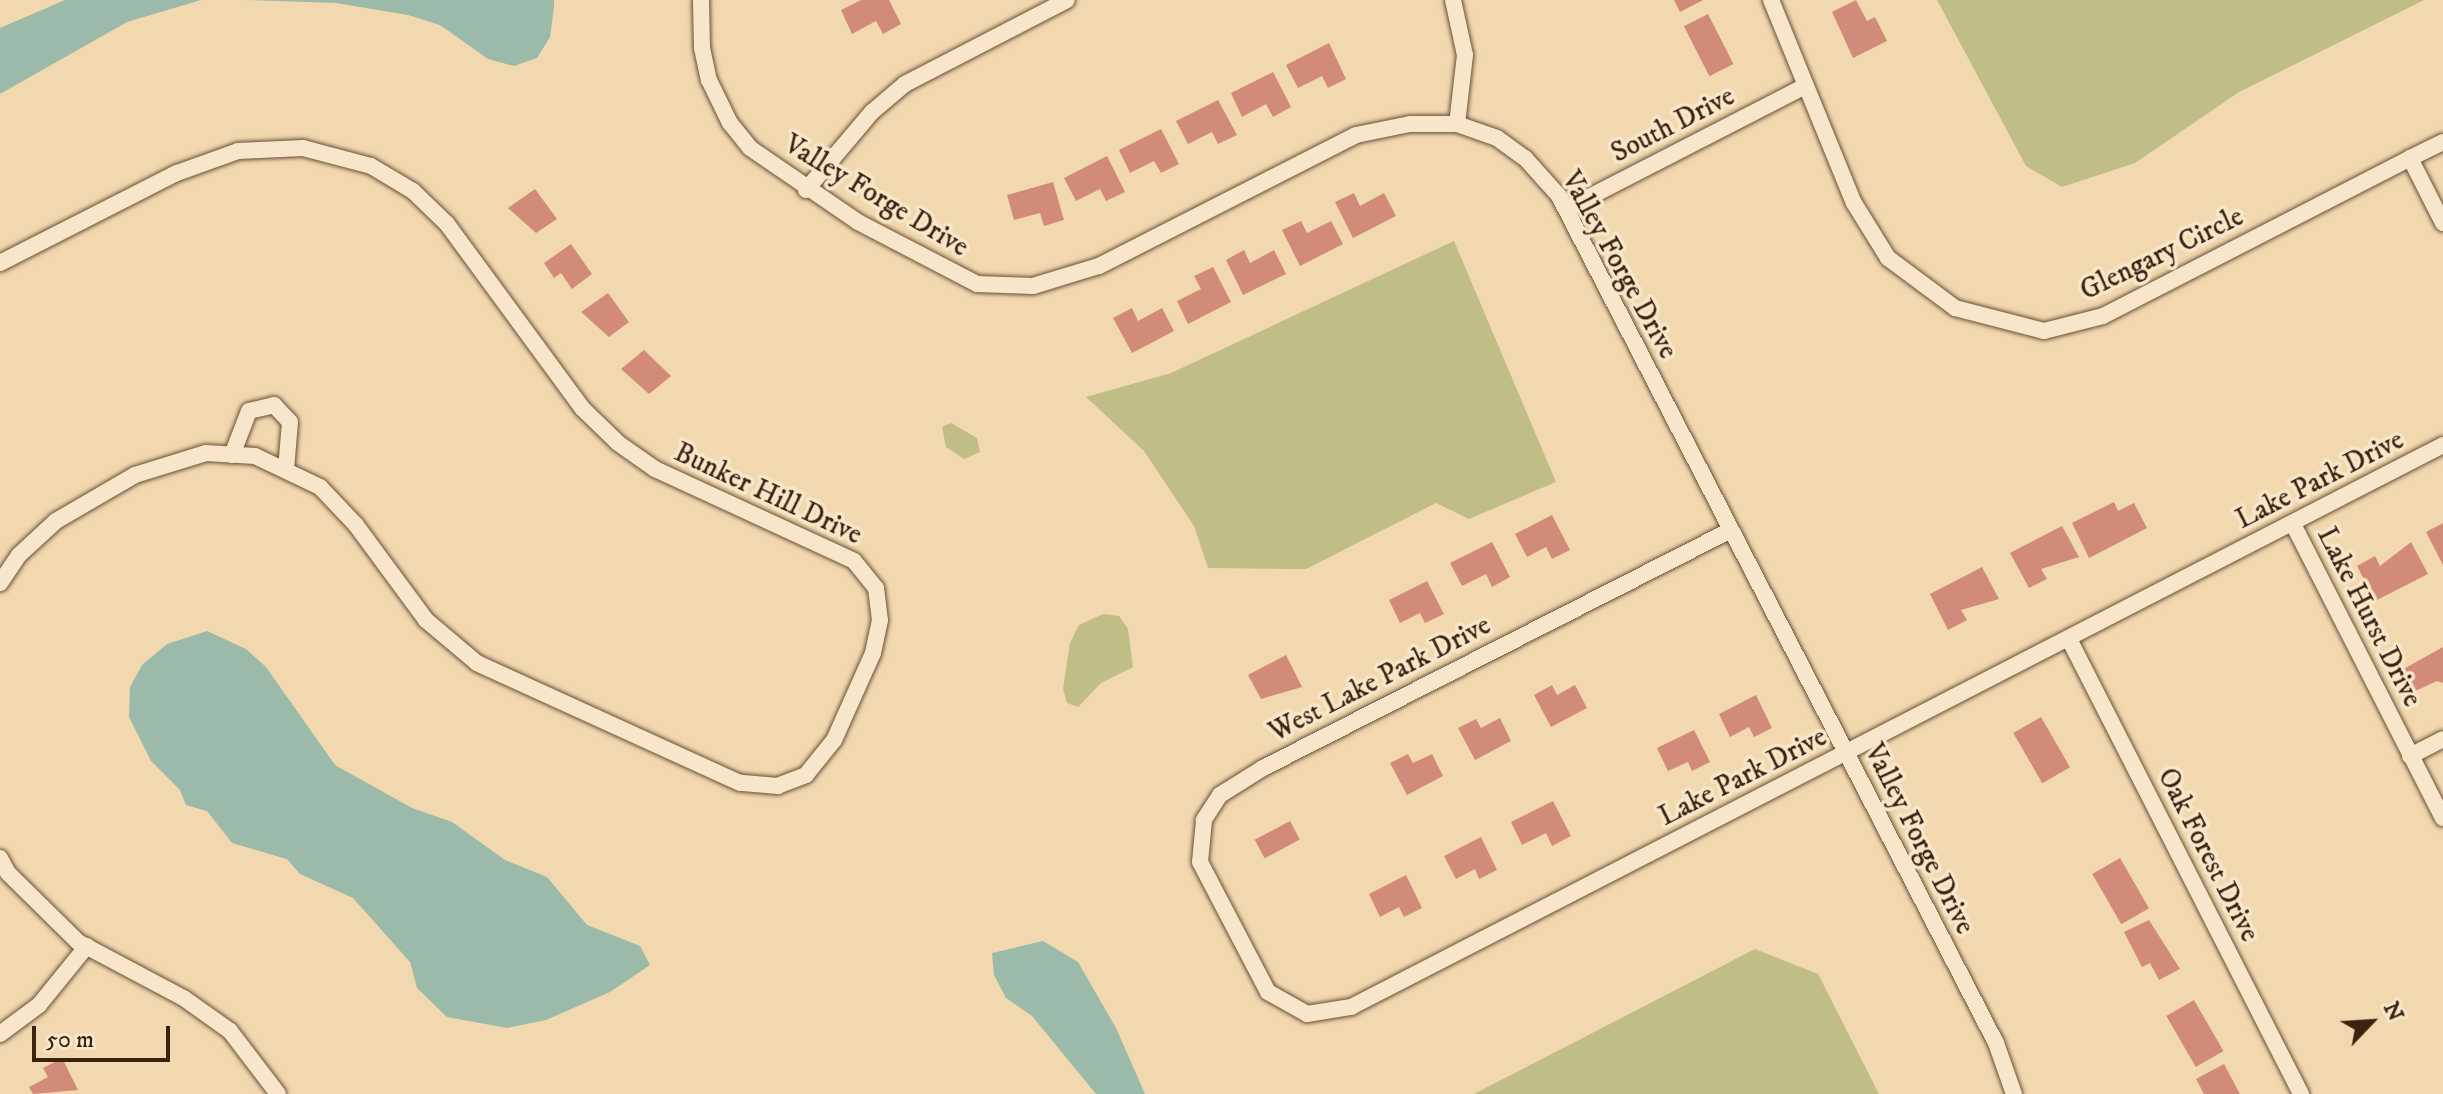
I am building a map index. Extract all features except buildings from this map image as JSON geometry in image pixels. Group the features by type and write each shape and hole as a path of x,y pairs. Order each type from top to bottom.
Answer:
{"street":[{"name":"Valley Forge Drive","path":"701,0 702,48 722,109 750,148 806,190 936,267 977,284 1033,286 1099,266 1356,135 1410,124 1457,124 1497,138 1525,158 1566,209 1729,531 1996,1043 2014,1094"},
{"path":"806,190 872,112 905,84 1067,0"},
{"path":"1453,0 1465,55 1457,124"},
{"name":"Glengary Circle","path":"1771,0 1854,203 1888,258 1955,308 2044,331 2103,316 2443,142"},
{"name":"South Drive","path":"1566,209 1805,86"},
{"name":"Bunker Hill Drive","path":"0,263 177,173 238,151 303,148 371,166 413,191 447,224 582,408 618,443 655,469 838,550 862,567 880,603 873,653 819,763 806,775 778,786 740,783 477,663 426,620 356,525 320,487 255,456 206,453 135,475 56,521 14,563 0,583"},
{"path":"2410,158 2443,223"},
{"path":"232,455 249,411 274,405 290,422 286,470"},
{"name":"Lake Park Drive","path":"1248,961 1268,992 1292,1009 1322,1015 1351,1007 2443,445"},
{"name":"Lake Hurst Drive","path":"2293,524 2443,818"},
{"name":"West Lake Park Drive","path":"1248,961 1200,862 1204,820 1220,795 1263,768 1729,531"},
{"path":"0,551 14,563"},
{"name":"Oak Forest Drive","path":"2069,639 2301,1094"},
{"path":"2410,756 2443,739"},
{"path":"0,858 8,873 87,946 185,999 230,1031 278,1094"},
{"path":"0,1034 39,1005 87,946"}],"shaded area":[{"path":"65,0 201,0 127,22 0,94 0,28"},
{"path":"245,0 554,0 554,7 550,37 537,58 514,66 488,59 440,25 408,15 336,3"},
{"path":"1937,0 2424,0 2239,92 2135,163 2062,187 2026,166"},
{"path":"1454,241 1556,482 1469,519 1436,503 1306,569 1208,568 1194,526 1144,451 1086,397 1171,373"},
{"path":"951,423 977,438 980,452 964,459 946,447 942,427"},
{"path":"1103,614 1119,616 1128,629 1133,667 1101,683 1078,707 1067,703 1063,689 1070,643 1079,625"},
{"path":"207,631 246,649 266,667 335,765 412,808 452,822 505,860 547,877 587,925 640,946 650,965 610,992 546,1020 507,1028 447,1017 417,988 410,962 353,898 300,874 287,859 232,843 207,811 186,805 180,790 151,761 129,717 130,687 142,665 167,644"},
{"path":"1043,941 1078,962 1116,1028 1145,1094 1096,1094 1032,1016 1006,998 994,975 992,953"},
{"path":"1755,949 1818,974 1879,1094 1474,1094"}]}
